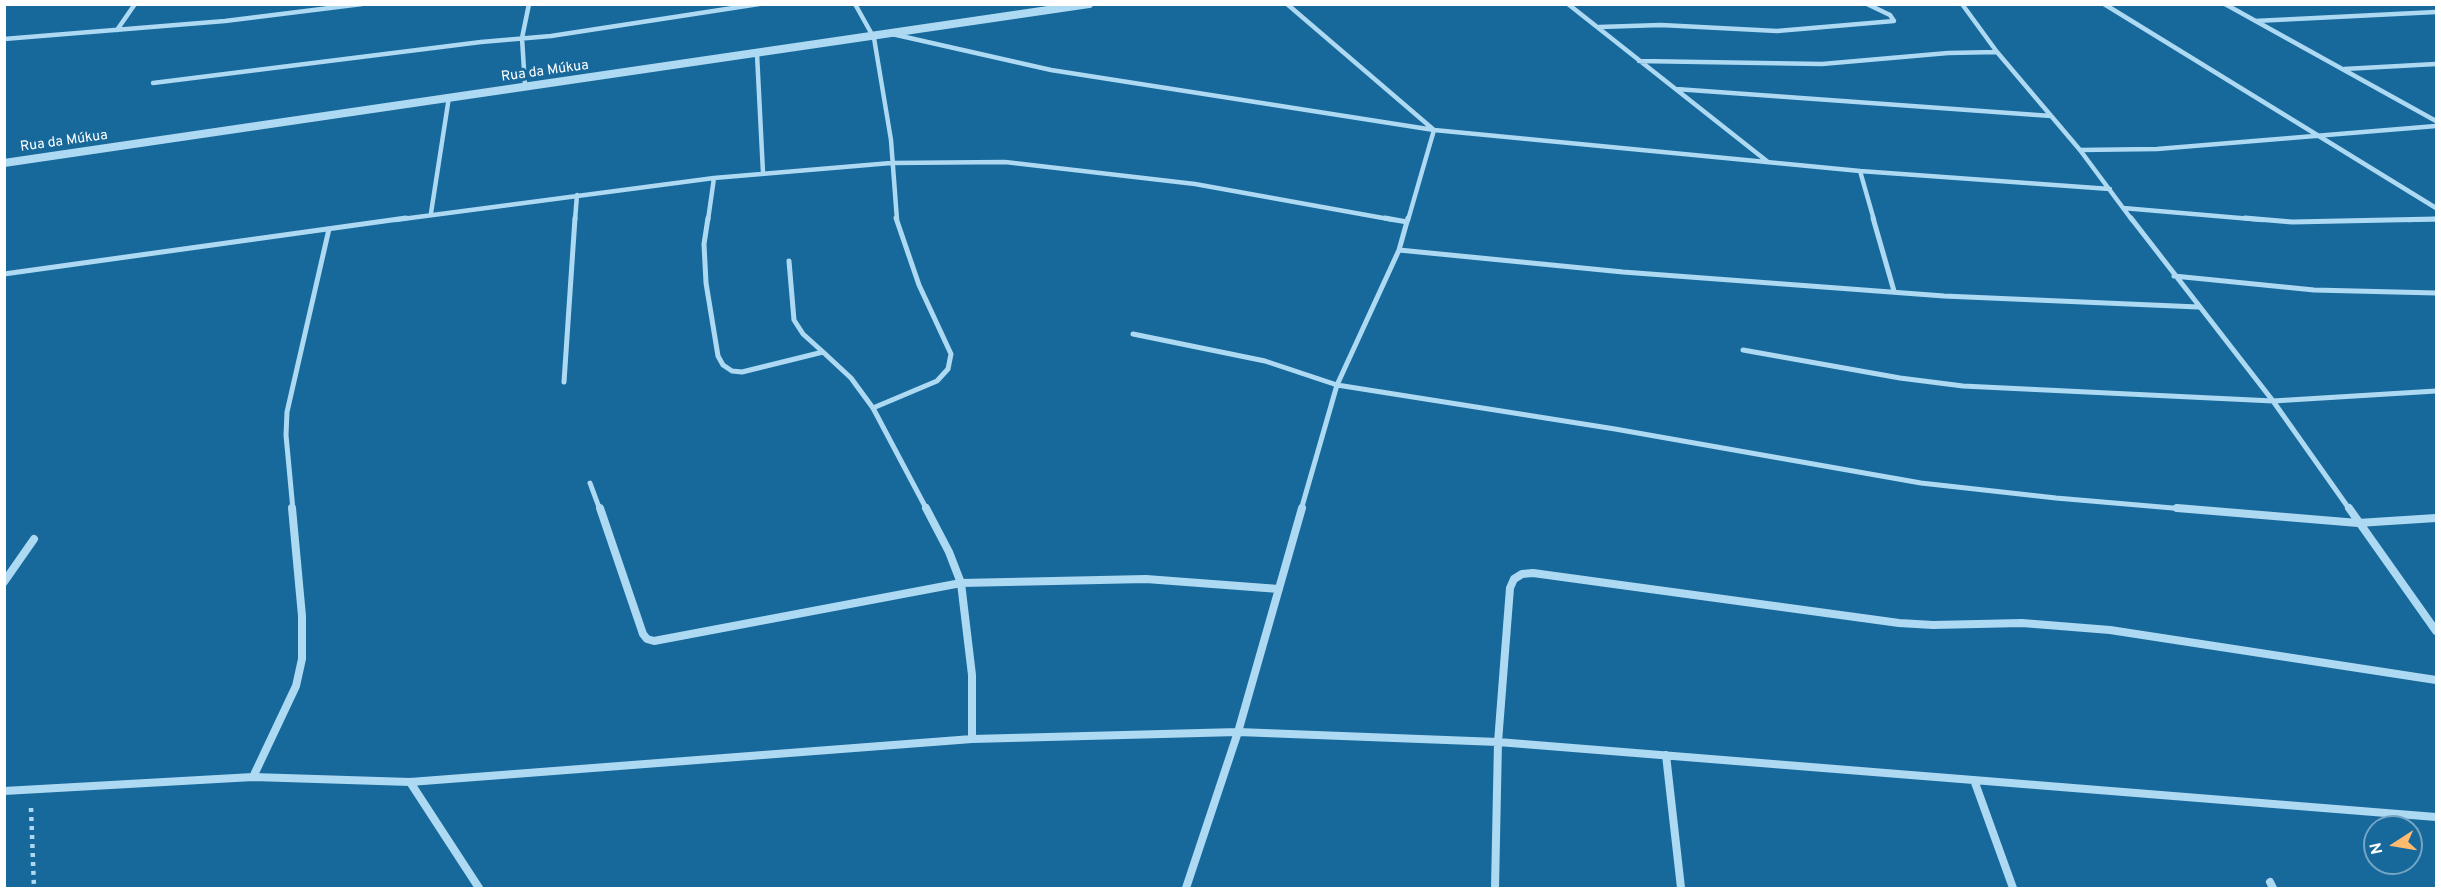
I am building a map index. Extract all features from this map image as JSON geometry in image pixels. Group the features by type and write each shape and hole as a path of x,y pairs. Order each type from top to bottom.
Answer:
{"street":[{"path":"117,30 135,4"},
{"path":"4,39 225,21 362,4"},
{"path":"525,86 522,38 530,4"},
{"path":"153,83 551,36 759,4"},
{"path":"855,4 874,38 891,140 895,214 919,285 951,354 948,369 938,381 873,408"},
{"name":"Rua da Múkua","path":"4,163 525,86 874,38 1089,4"},
{"path":"1287,4 1434,130"},
{"path":"1568,4 1768,163"},
{"path":"1599,27 1661,25 1777,31 1894,21 1890,15 1867,4"},
{"path":"1962,4 1997,52 2080,150 2174,276 2273,401 2436,631"},
{"path":"2104,4 2436,208"},
{"path":"2225,4 2436,121"},
{"path":"2254,21 2436,12"},
{"path":"892,34 1051,70 1434,130 1768,163 2110,189"},
{"path":"1639,61 1822,64 1948,53 1997,52"},
{"path":"757,54 763,173"},
{"path":"2343,69 2436,64"},
{"path":"1676,88 2051,116"},
{"path":"431,213 449,97"},
{"path":"2080,150 2157,149 2436,126"},
{"path":"1186,888 1238,732 1337,385 1399,250 1434,130"},
{"path":"4,274 431,213 714,178 891,163 1005,162 1053,166 1195,184 1407,222"},
{"path":"1860,171 1894,291"},
{"path":"714,178 704,244 706,283 718,356 723,365 732,371 742,372 823,352"},
{"path":"564,382 577,195"},
{"path":"2123,208 2292,222 2436,219"},
{"path":"253,777 296,686 302,659 301,593 286,435 287,412 328,229"},
{"path":"1399,250 1623,272 1944,296 2198,307"},
{"path":"789,261 794,320 803,334 851,378 873,408 949,552 961,583 972,675 972,739"},
{"path":"2174,276 2314,290 2436,293"},
{"path":"1133,333 1265,361 1337,385 1615,429 1922,483 2056,498 2358,523 2436,518"},
{"path":"1743,350 1900,378 1963,386 2273,401 2436,391"},
{"path":"590,483 619,559 643,634 647,639 654,641 961,583 1146,579 1279,589"},
{"path":"4,582 34,539"},
{"path":"1495,888 1498,742 1510,588 1514,579 1522,574 1533,573 1899,623 1933,625 2022,623 2110,630 2436,680"},
{"path":"4,791 253,777 410,782 972,739 1238,732 1498,742 2436,817"},
{"path":"1666,755 1681,888"},
{"path":"1974,780 2013,888"},
{"path":"410,782 479,888"}],"path":[{"path":"30,788 34,888"}]}
